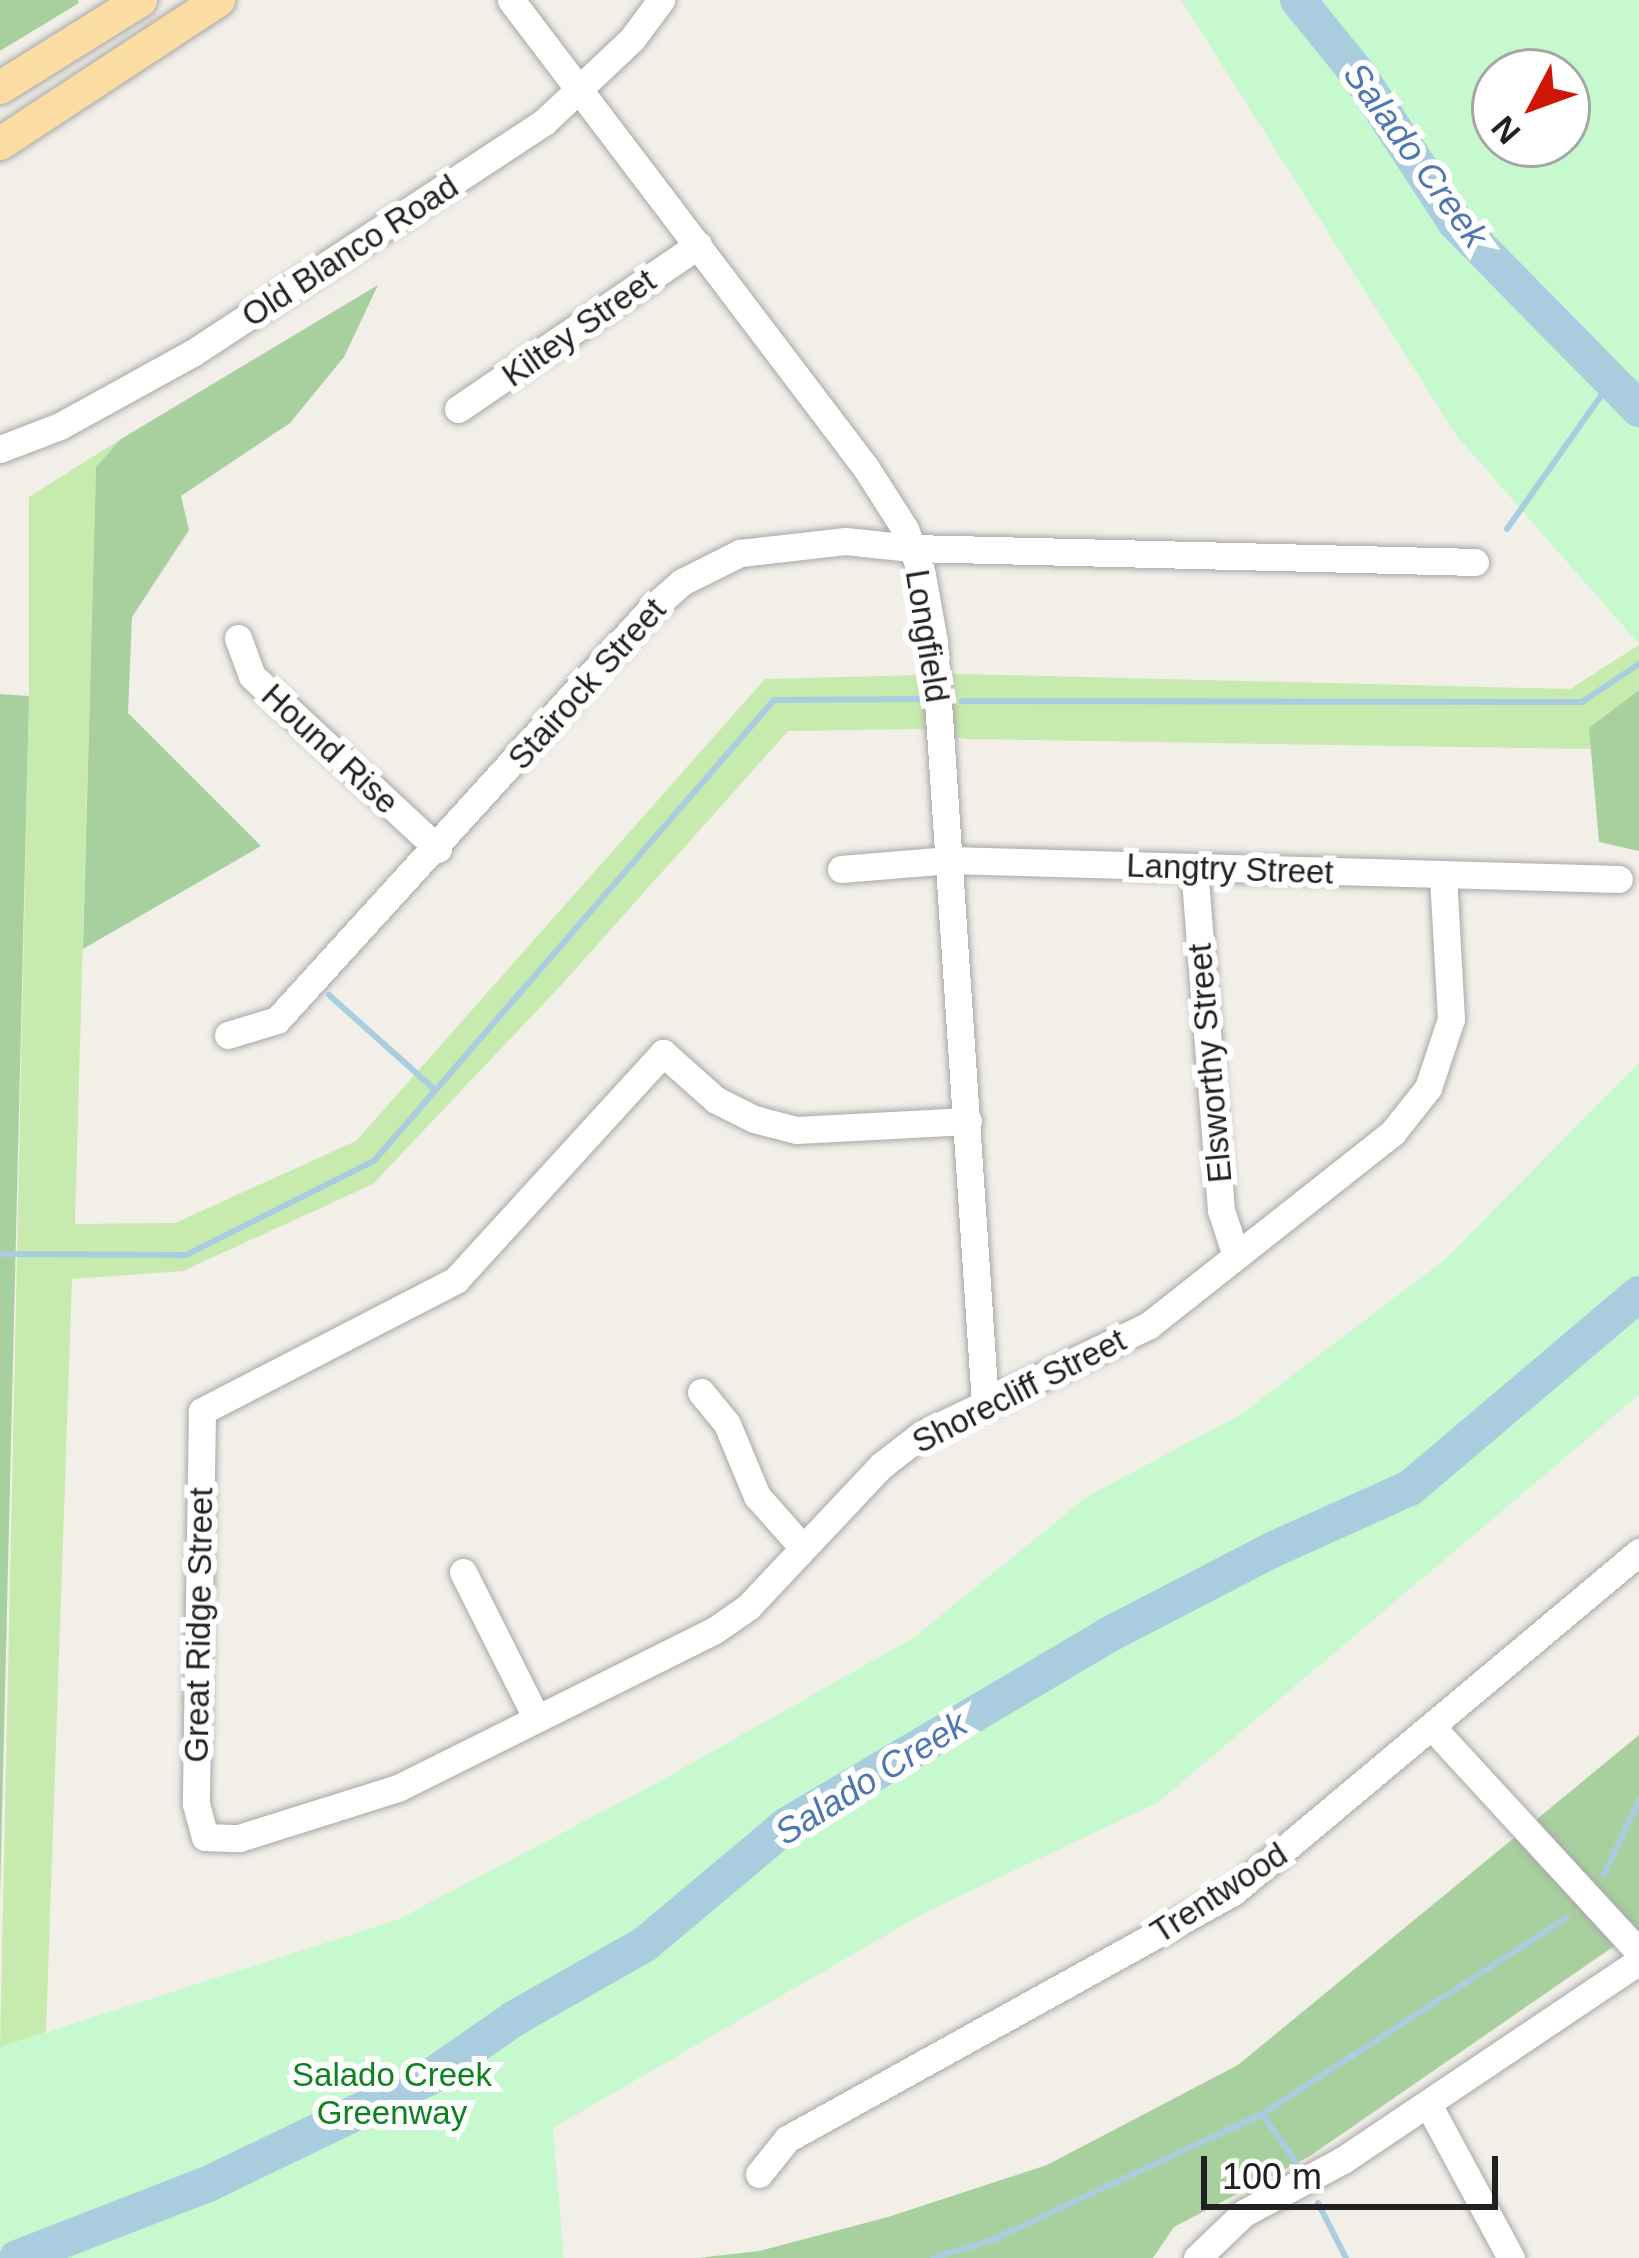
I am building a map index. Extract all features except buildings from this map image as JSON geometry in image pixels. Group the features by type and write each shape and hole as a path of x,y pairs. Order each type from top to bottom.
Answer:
{"main road":[{"path":"0,87 140,0"},
{"path":"0,143 218,0"}],"street":[{"name":"Longfield","path":"511,0 866,468 912,548 934,642 985,1403"},
{"name":"Old Blanco Road","path":"0,449 60,426 194,352 441,192 580,92 662,0"},
{"name":"Kiltey Street","path":"458,410 698,245"},
{"name":"Stairock Street","path":"228,1035 277,1020 438,849 649,611 700,571 740,553 782,544 845,541 912,548 1475,562"},
{"name":"Hound Rise","path":"238,638 252,676 438,849"},
{"name":"Langtry Street","path":"842,869 950,860 1618,879"},
{"name":"Elsworthy Street","path":"1194,867 1221,1210 1236,1256"},
{"name":"Shorecliff Street","path":"205,1837 239,1838 398,1789 716,1630 748,1607 882,1465 922,1434 1120,1343 1236,1256 1393,1132 1429,1088 1451,1018 1443,876"},
{"name":"Great Ridge Street","path":"205,1837 196,1804 202,1411 456,1280 663,1053 716,1100 754,1119 796,1130 968,1121"},
{"path":"701,1392 727,1424 757,1496 803,1548"},
{"name":"Trentwood","path":"759,2174 788,2139 1233,1892 1639,1552"},
{"path":"463,1572 536,1717"},
{"path":"1197,2258 1244,2213 1310,2180 1428,2104 1639,1956 1432,1727"},
{"path":"1428,2104 1511,2258"}],"green space":[{"path":"0,0 78,0 79,3 0,51"},
{"path":"1181,0 1639,0 1639,644 1456,435"},
{"path":"378,285 344,357 290,423 181,496 189,530 132,617 128,713 261,846 83,949 96,467 121,439"},
{"path":"121,439 96,467 75,1224 175,1223 356,1141 765,679 962,674 1570,689 1639,645 1639,690 1590,728 1591,749 964,739 922,729 788,731 564,982 373,1184 183,1271 72,1279 46,2032 0,2047 29,696 29,497"},
{"path":"1639,690 1639,851 1599,842 1589,728"},
{"path":"0,694 29,696 0,1898"},
{"name":"Salado Creek Greenway","path":"1639,1063 1639,1395 1157,1803 926,1912 553,2128 564,2258 0,2258 0,2047 397,1920 655,1784 913,1638 1088,1496 1240,1415 1443,1261"},
{"path":"1639,1735 1639,1929 1310,2156 1174,2227 1153,2258 698,2258 759,2251 888,2217 1047,2165 1238,2065"}],"waterway":[{"name":"Salado Creek","path":"1298,0 1359,75 1456,223 1639,409"},
{"path":"1507,529 1610,383"},
{"path":"962,701 1582,702 1639,664"},
{"path":"0,1254 186,1255 374,1161 774,700 921,699"},
{"path":"329,995 434,1089"},
{"name":"Salado Creek","path":"17,2258 208,2184 430,2077 515,2018 645,1944 787,1825 1108,1635 1274,1549 1410,1488 1639,1294"},
{"path":"1604,1875 1639,1800"},
{"path":"933,2258 992,2240 1262,2114 1566,1918"},
{"path":"1262,2114 1297,2164"},
{"path":"1318,2203 1346,2258"}]}
